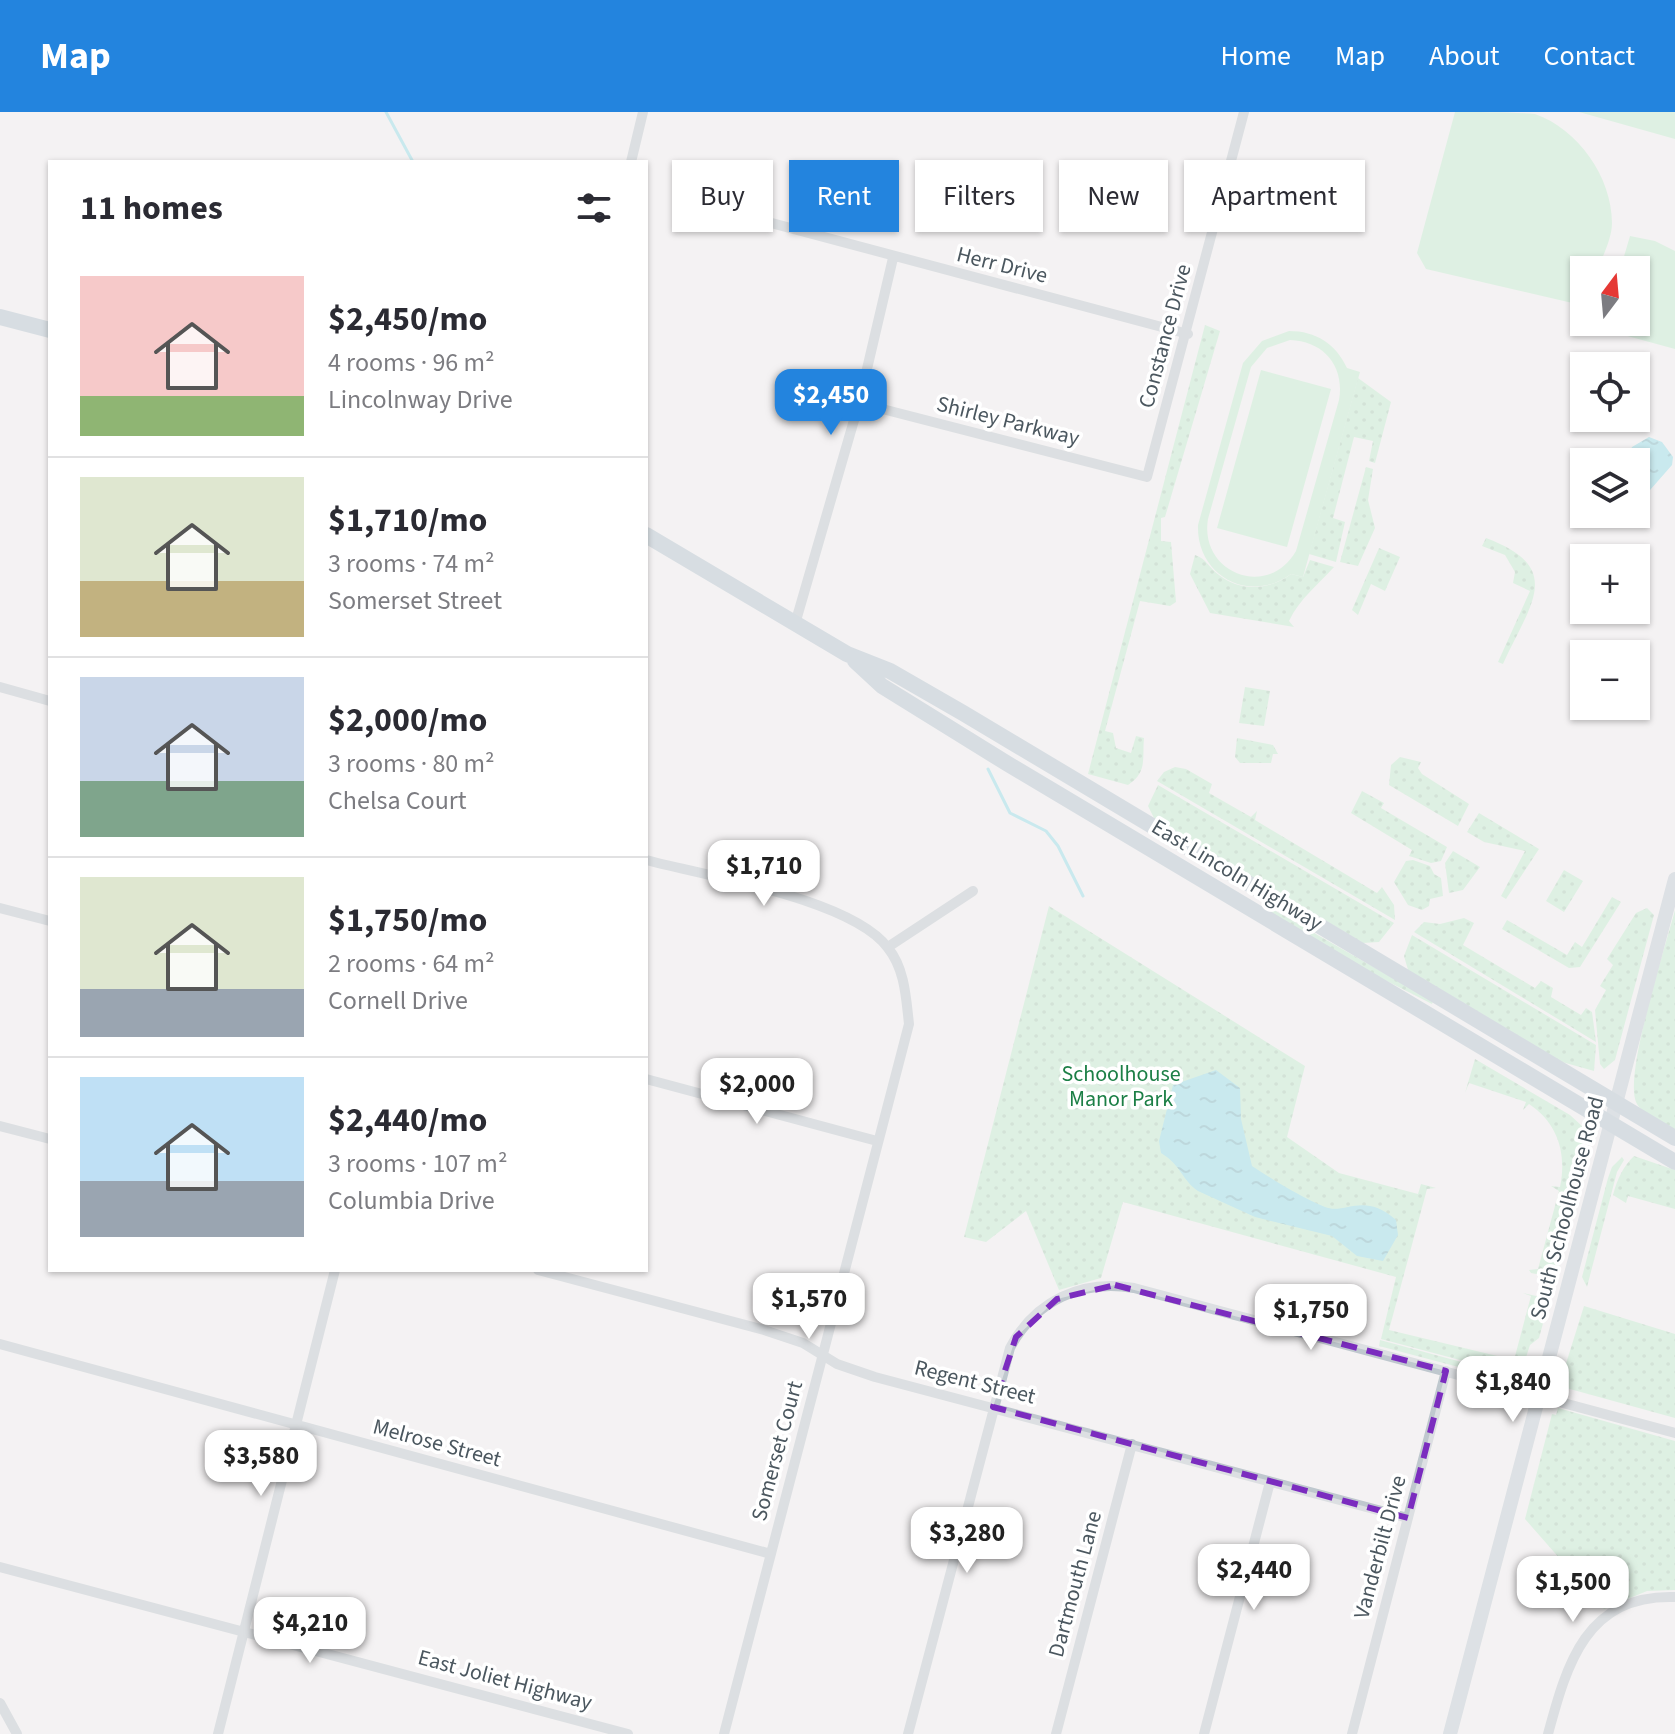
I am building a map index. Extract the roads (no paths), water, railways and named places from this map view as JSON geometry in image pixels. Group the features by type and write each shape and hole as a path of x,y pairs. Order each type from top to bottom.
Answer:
{"main road":[{"path":"0,317 48,329"},
{"name":"East Lincoln Highway","path":"648,536 847,654 890,671 963,713 1675,1138"},
{"name":"East Lincoln Highway","path":"847,654 882,686 951,729 1675,1162"}],"street":[{"path":"631,160 643,112"},
{"name":"Constance Drive","path":"1147,477 1188,334 1244,112"},
{"name":"Herr Drive","path":"773,224 1188,334"},
{"path":"795,624 859,403 893,258"},
{"name":"Shirley Parkway","path":"859,403 1147,477"},
{"path":"0,687 48,700"},
{"path":"648,861 825,906 888,947 973,891"},
{"name":"South Schoolhouse Road","path":"1450,1734 1675,879"},
{"path":"0,908 48,920"},
{"name":"Somerset Court","path":"724,1734 909,1024 904,982 888,947"},
{"path":"648,1080 877,1141"},
{"path":"0,1126 48,1138"},
{"path":"218,1734 335,1272"},
{"name":"Regent Street","path":"546,1272 764,1330 803,1343 875,1377 1408,1518"},
{"path":"908,1734 1010,1348 1023,1327 1057,1299 1100,1285 1134,1288 1675,1433"},
{"name":"Melrose Street","path":"0,1344 771,1554"},
{"name":"Vanderbilt Drive","path":"1352,1734 1446,1371"},
{"name":"Dartmouth Lane","path":"1056,1734 1132,1444"},
{"path":"1204,1734 1270,1482"},
{"name":"East Joliet Highway","path":"0,1567 628,1734"},
{"path":"1548,1734 1567,1666 1591,1629 1633,1603 1675,1597"},
{"path":"0,1703 17,1734"}],"water":[{"path":"1649,437 1662,442 1673,457 1672,465 1650,490 1650,448 1632,447"},
{"path":"1216,1070 1240,1088 1241,1119 1252,1166 1325,1207 1365,1205 1385,1211 1396,1220 1398,1235 1383,1261 1357,1256 1332,1236 1255,1217 1198,1191 1161,1153 1159,1141 1173,1085"}],"waterway":[{"path":"386,112 412,160"},
{"path":"988,769 1010,813 1046,831 1058,846 1083,896"}],"park label":[{"name":"Schoolhouse Manor Park","path":"1121,1086"}]}
